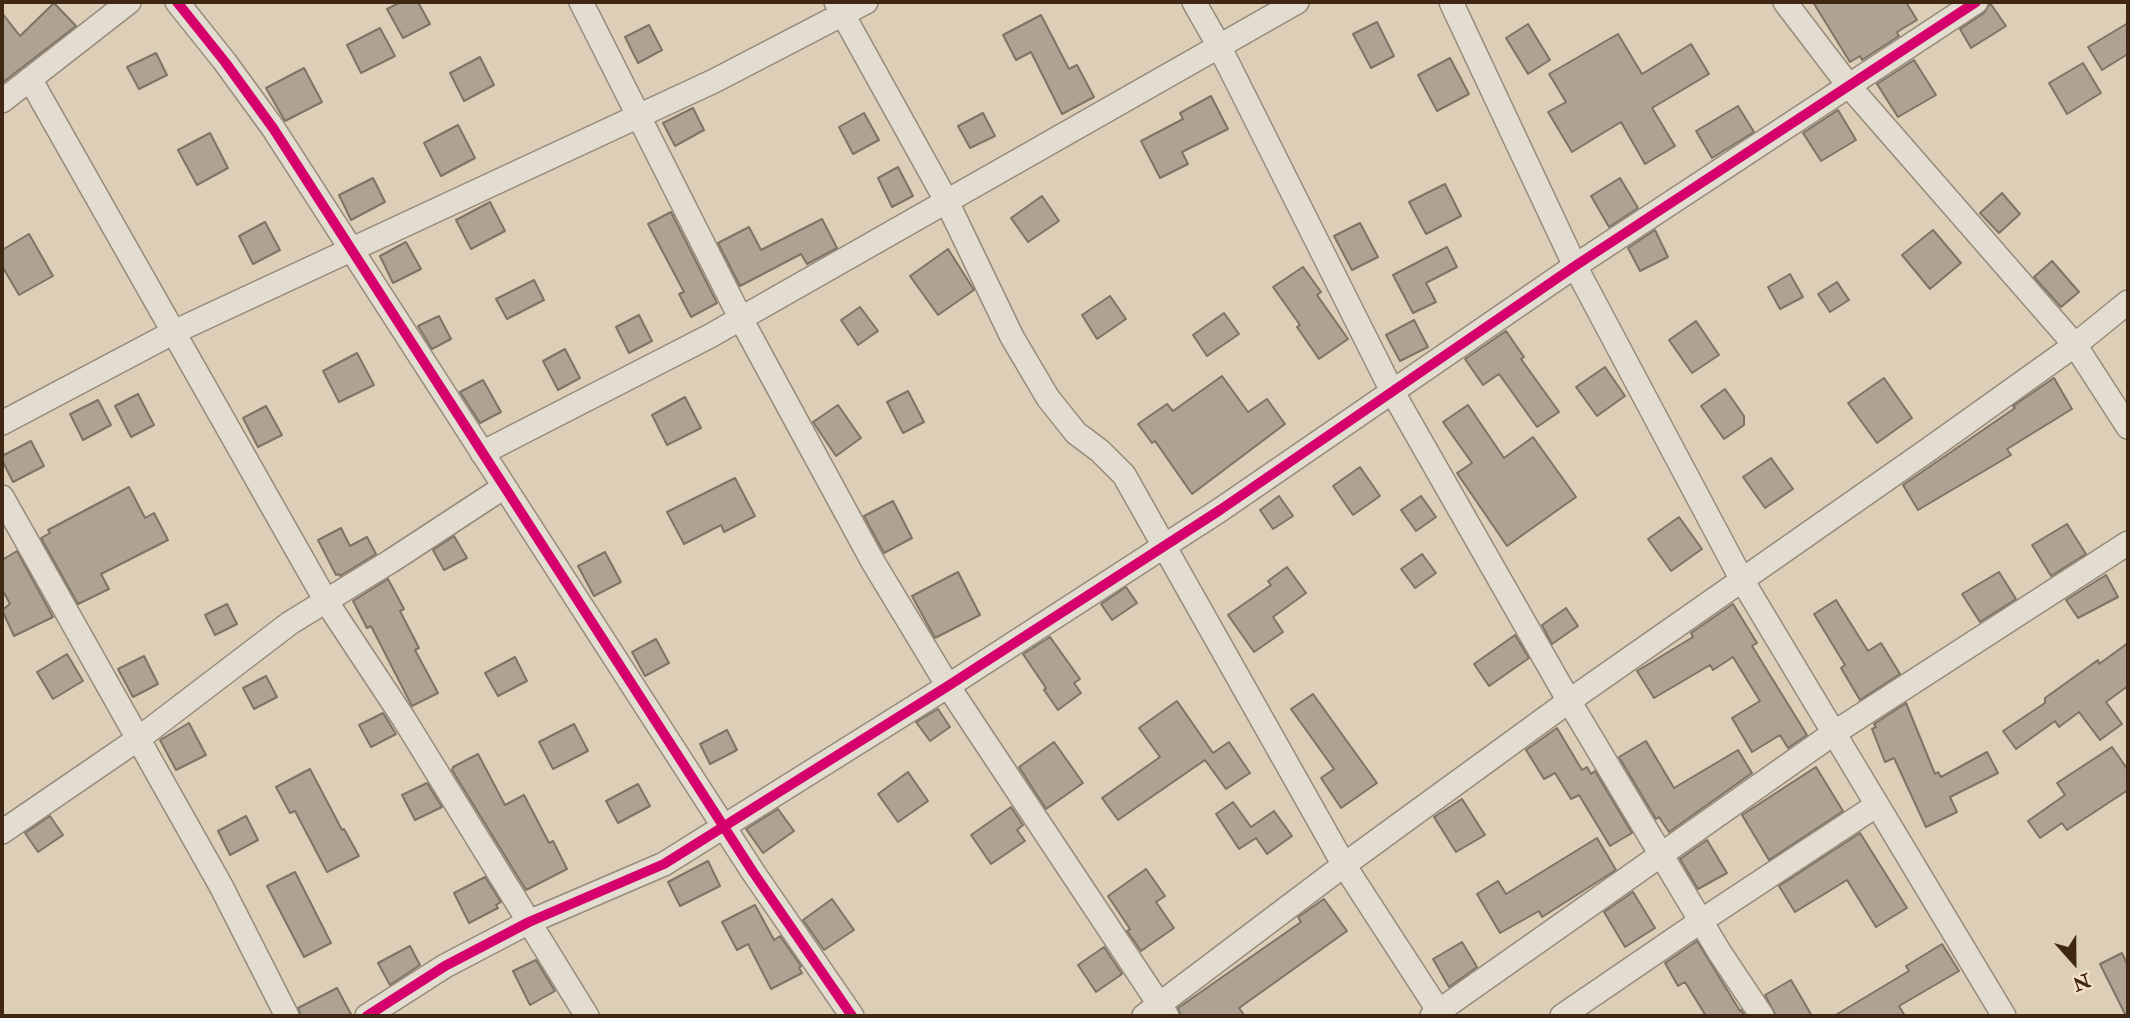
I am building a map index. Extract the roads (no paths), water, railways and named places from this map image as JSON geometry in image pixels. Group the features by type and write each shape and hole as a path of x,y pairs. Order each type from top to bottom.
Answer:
{"street":[{"path":"2,101 129,2"},
{"path":"177,2 273,128 724,827 852,1016"},
{"path":"581,2 741,319 873,562 948,687 1157,1012 1344,865 1569,701 2075,345 2128,302"},
{"path":"2,423 174,332 714,81 840,8 866,2"},
{"path":"1194,2 1219,46 1392,391 1569,701 1700,920 1762,1016"},
{"path":"482,453 741,319 1297,2"},
{"path":"1451,2 1575,266 1742,580 2004,1016"},
{"path":"1785,2 1849,86 2075,345 2128,428"},
{"path":"367,1016 445,967 529,922 664,864 948,687 1164,546 1575,266 1976,2"},
{"path":"840,8 947,202 1012,337 1048,398 1076,433 1100,451 1124,475 1344,865 1437,1015 1834,733 2128,543"},
{"path":"30,79 326,601 404,719 587,1016"},
{"path":"2,832 138,739 290,623 504,487"},
{"path":"2,497 221,886 287,1016"},
{"path":"1562,1016 1700,920 1877,806"}]}
